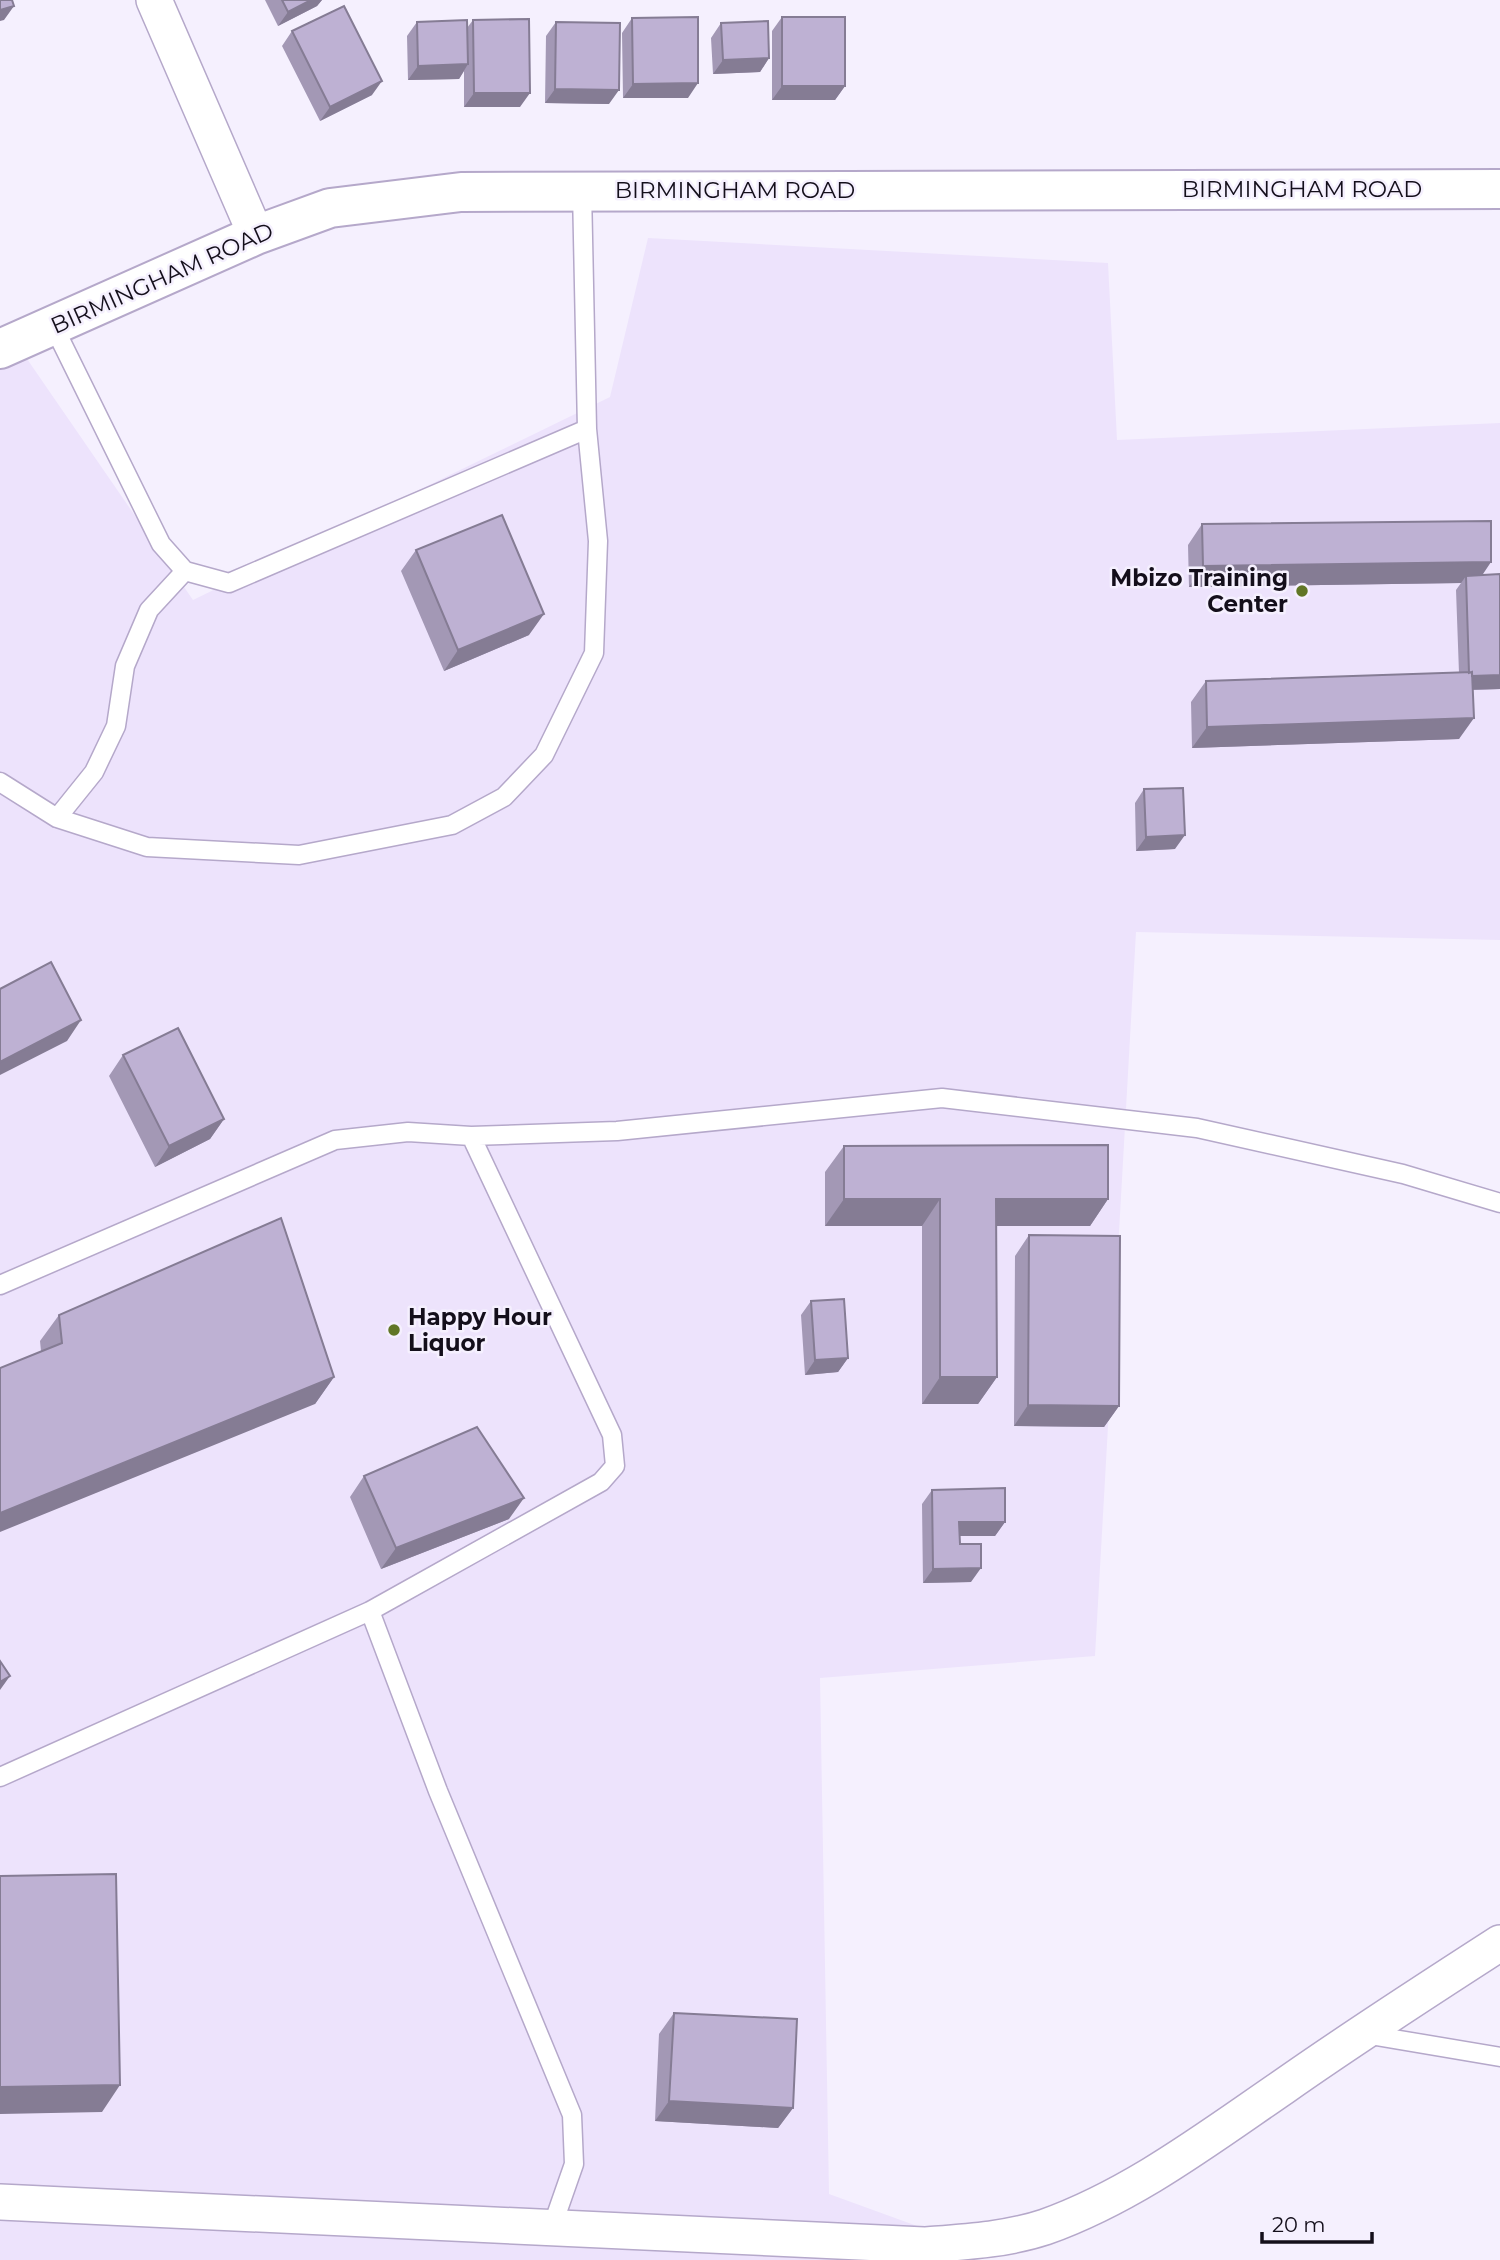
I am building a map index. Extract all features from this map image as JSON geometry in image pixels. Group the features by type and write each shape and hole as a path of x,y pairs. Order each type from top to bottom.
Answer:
{"street":[{"path":"154,0 256,235"},
{"name":"BIRMINGHAM ROAD","path":"0,349 256,235 330,208 461,192 1500,189"},
{"path":"0,2202 552,2228 918,2252 982,2241 1043,2228 1096,2206 1168,2166 1360,2033 1500,1943"}],"lane":[{"path":"0,782 57,818 147,847 299,855 452,825 504,797 544,755 594,653 598,541 587,429 582,190"},
{"path":"54,327 161,544 185,571 229,583 587,429"},
{"path":"57,818 94,772 116,726 125,666 149,610 185,571"},
{"path":"0,1284 335,1140 408,1132 471,1136 617,1131 942,1098 1198,1128 1403,1174 1500,1203"},
{"path":"0,1777 370,1611 601,1482 615,1466 612,1435 471,1136"},
{"path":"370,1611 438,1791 572,2115 574,2164 552,2228"},
{"path":"1360,2033 1500,2057"}],"shaded area":[{"path":"648,238 1108,263 1117,440 1500,423 1500,940 1136,932 1095,1656 820,1678 829,2194 939,2234 936,2260 0,2260 0,367 25,356 193,600 610,397"}],"building":[{"path":"0,0 12,0 14,6 0,10"},
{"path":"282,0 311,0 288,12"},
{"path":"344,6 382,81 330,107 292,31"},
{"path":"698,17 698,83 633,84 632,18"},
{"path":"782,17 845,17 845,86 782,86"},
{"path":"529,19 530,93 474,93 473,20"},
{"path":"467,20 468,64 418,66 417,22"},
{"path":"768,21 769,58 723,60 721,23"},
{"path":"556,22 620,23 619,90 555,89"},
{"path":"502,515 544,614 458,650 416,550"},
{"path":"1491,521 1491,562 1203,566 1202,524"},
{"path":"1500,574 1500,675 1472,676 1472,672 1469,673 1466,576"},
{"path":"1472,672 1474,718 1207,727 1206,681"},
{"path":"1183,788 1185,835 1146,837 1144,789"},
{"path":"51,962 81,1020 0,1062 0,989"},
{"path":"178,1028 224,1119 169,1146 123,1055"},
{"path":"1108,1145 1108,1199 996,1199 997,1377 940,1377 940,1199 844,1199 844,1146"},
{"path":"281,1218 334,1377 0,1513 0,1368 62,1343 59,1315"},
{"path":"1029,1235 1120,1236 1119,1406 1028,1405"},
{"path":"844,1299 848,1358 815,1360 811,1301"},
{"path":"477,1427 524,1498 396,1548 364,1476"},
{"path":"1005,1488 1005,1522 959,1522 960,1544 981,1544 981,1568 933,1569 932,1490"},
{"path":"0,1661 10,1676 0,1682"},
{"path":"116,1874 120,2085 0,2087 0,1876"},
{"path":"674,2013 797,2019 793,2108 669,2101"}],"place":[{"name":"Mbizo Training Center","path":"1302,591"},
{"name":"Happy Hour Liquor","path":"394,1330"}]}
